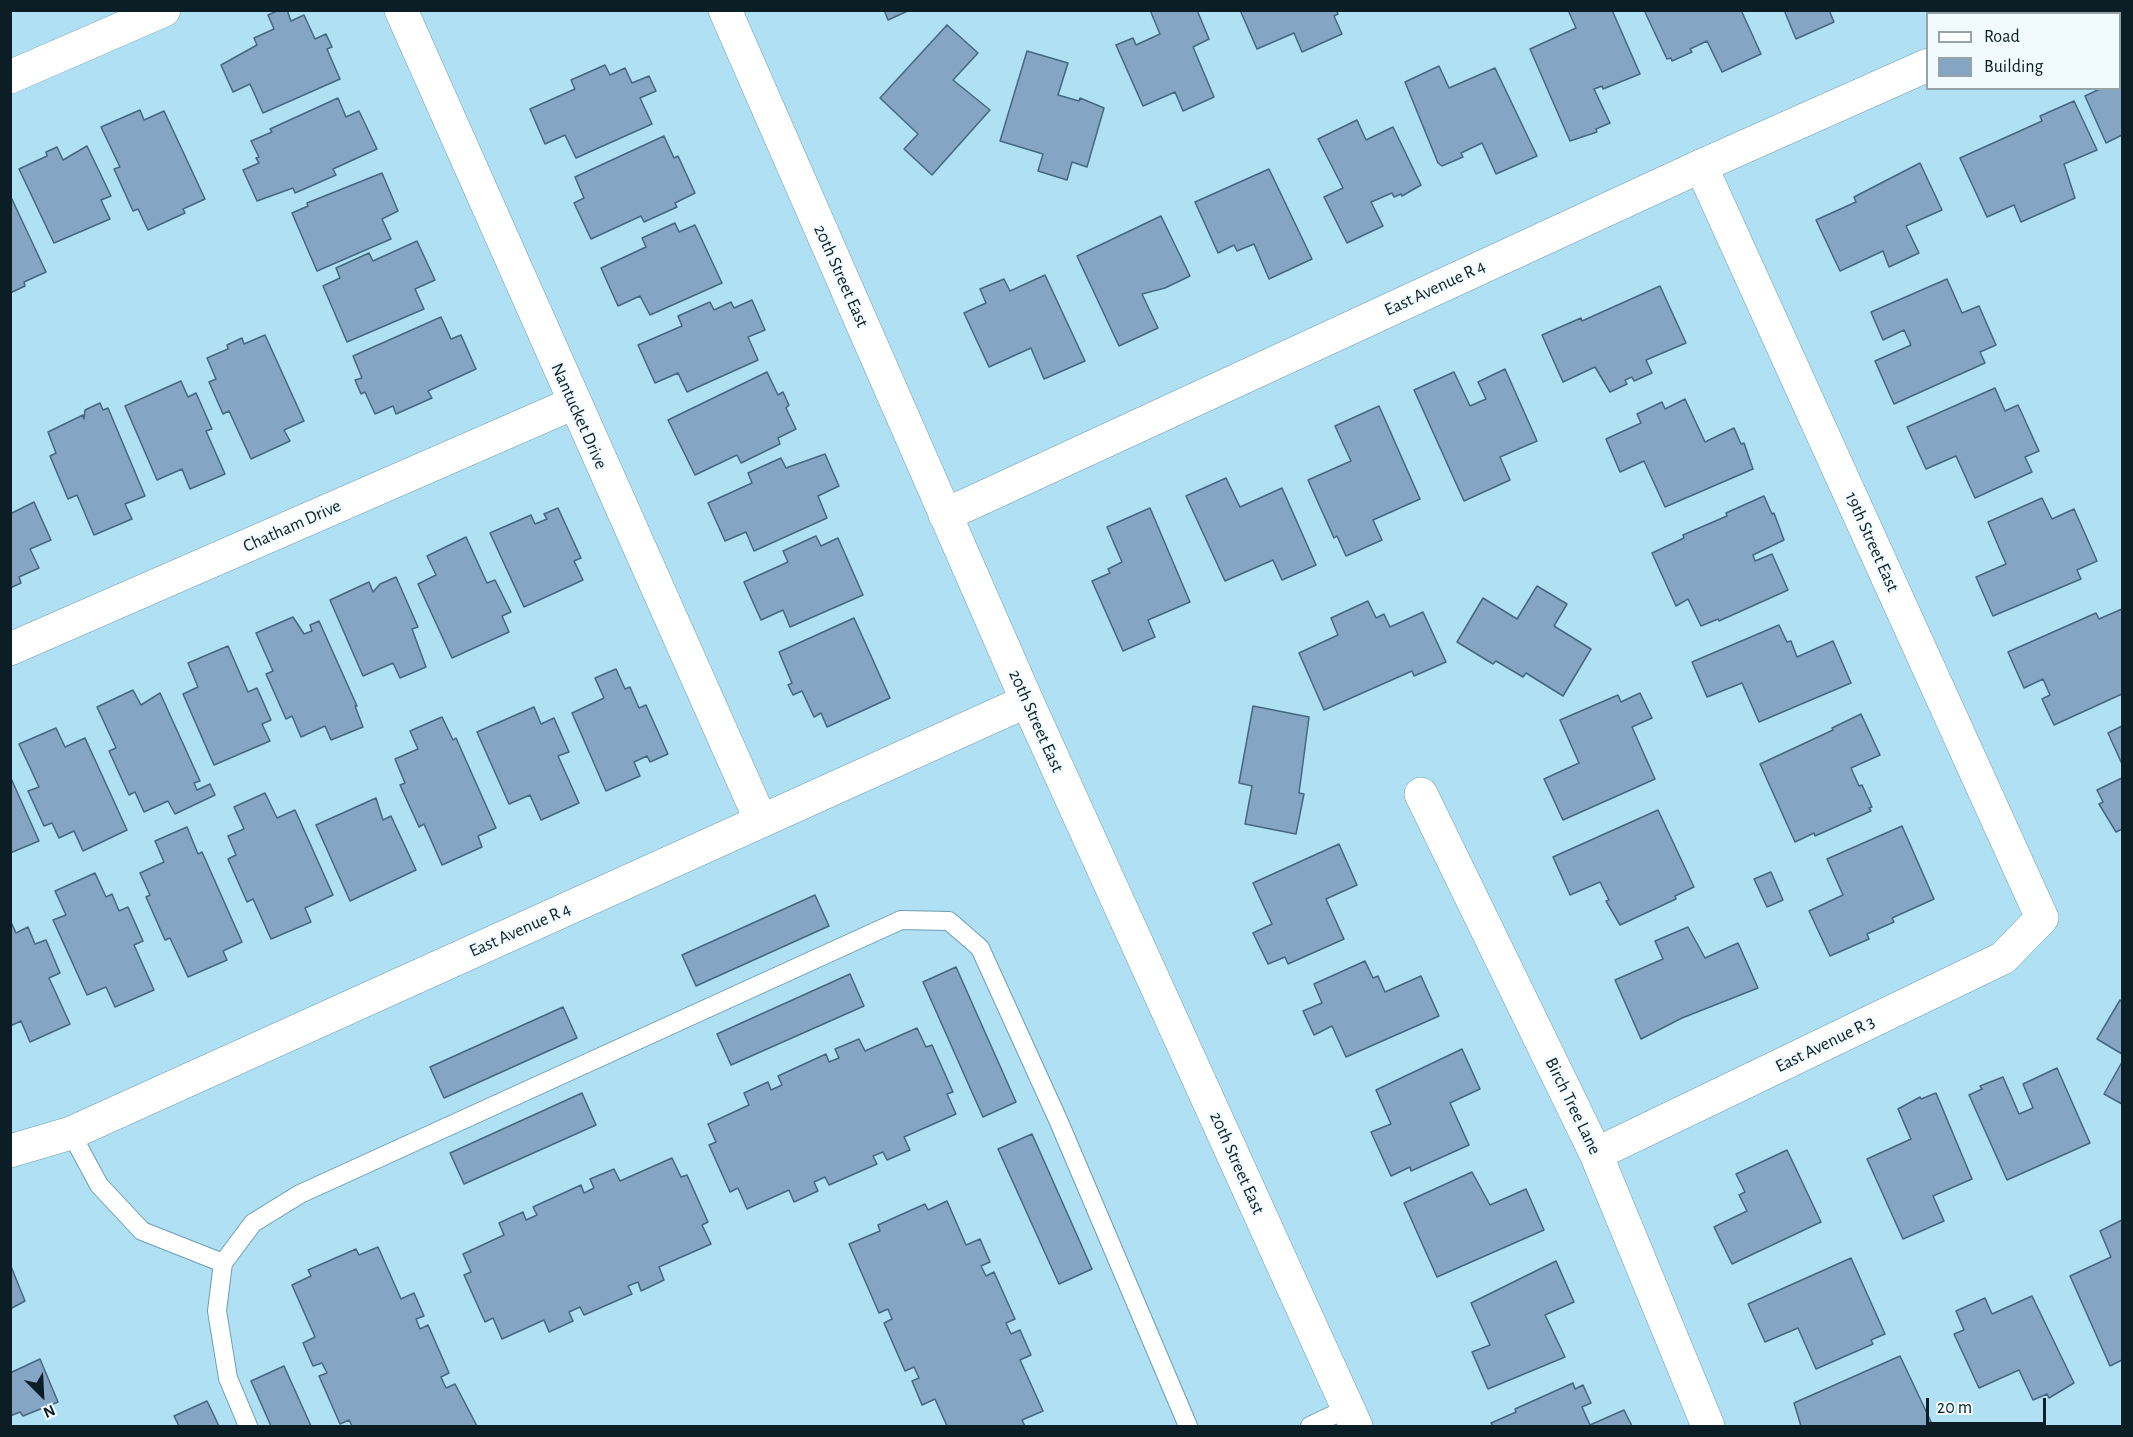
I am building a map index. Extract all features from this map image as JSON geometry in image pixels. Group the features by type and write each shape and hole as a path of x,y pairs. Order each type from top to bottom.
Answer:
{"street":[{"path":"10,77 164,10"},
{"name":"Nantucket Drive","path":"400,10 761,821"},
{"name":"20th Street East","path":"725,10 1027,701 1352,1417"},
{"name":"East Avenue R 4","path":"945,515 1701,166 1926,66"},
{"name":"19th Street East","path":"1701,166 2042,918"},
{"name":"Chatham Drive","path":"10,649 574,404"},
{"name":"East Avenue R 4","path":"10,1150 71,1133 1027,701"},
{"name":"Birch Tree Lane","path":"1420,794 1596,1154 1708,1426"},
{"name":"East Avenue R 3","path":"1596,1154 2003,958 2042,918"}],"lane":[{"path":"248,1426 228,1378 217,1311 223,1263 253,1223 300,1194 901,920 948,921 980,948 1059,1122 1188,1426"},
{"path":"71,1133 99,1185 142,1231 223,1263"},
{"path":"1310,1426 1352,1417"}],"building":[{"path":"279,10 287,10 291,21 304,15 315,39 326,34 332,47 327,49 340,79 263,113 250,84 233,92 221,65 257,45 254,38 274,29 268,15"},
{"path":"884,10 910,10 888,20"},
{"path":"1150,10 1197,10 1209,39 1193,47 1214,97 1183,111 1175,92 1143,106 1116,45 1133,38 1136,45 1160,34"},
{"path":"1240,10 1336,10 1338,14 1334,16 1342,34 1302,52 1294,33 1257,49"},
{"path":"1568,10 1612,10 1640,74 1603,89 1602,86 1594,89 1610,123 1596,129 1597,132 1570,141 1530,49 1576,28"},
{"path":"1644,10 1741,10 1761,54 1722,72 1707,41 1690,49 1692,52 1672,61 1671,58 1667,59"},
{"path":"1784,10 1829,10 1834,22 1796,39"},
{"path":"947,25 978,53 953,80 990,110 932,175 904,149 918,134 880,98"},
{"path":"1027,51 1068,63 1058,95 1079,101 1080,98 1104,108 1087,167 1072,162 1067,180 1038,171 1043,154 1000,141"},
{"path":"605,65 610,75 625,68 632,83 649,76 656,91 640,98 652,124 576,158 565,135 545,144 530,109 575,89 571,80"},
{"path":"1439,66 1449,88 1495,68 1537,156 1496,174 1482,143 1461,153 1463,157 1442,166 1438,163 1405,82"},
{"path":"2121,80 2122,135 2106,143 2085,96 2098,90 2121,90"},
{"path":"338,98 346,117 359,111 377,149 333,169 336,175 295,193 293,188 257,201 243,170 259,163 256,158 259,157 251,141 272,132 270,129"},
{"path":"2074,101 2097,150 2064,164 2075,198 2021,222 2014,205 1987,217 1960,158 2042,121 2040,116"},
{"path":"140,110 144,120 164,111 205,199 183,209 185,213 148,230 138,209 133,211 114,169 120,167 101,127"},
{"path":"1357,120 1366,140 1393,127 1421,185 1402,196 1401,194 1394,197 1392,193 1371,202 1383,226 1347,243 1324,197 1343,188 1318,139"},
{"path":"664,136 674,158 678,156 695,193 675,203 677,207 644,222 641,216 591,239 574,203 584,198 575,177"},
{"path":"87,146 111,196 101,200 110,219 54,243 19,169 47,156 46,152 57,147 63,160"},
{"path":"1920,163 1942,210 1906,226 1919,253 1889,267 1883,251 1840,271 1816,220 1856,202 1854,197"},
{"path":"1269,169 1312,259 1269,279 1254,244 1237,251 1234,245 1218,253 1195,202"},
{"path":"382,173 398,211 382,219 391,239 317,271 292,213 308,206 307,203"},
{"path":"10,195 46,272 24,282 25,286 10,293"},
{"path":"1161,216 1190,276 1165,288 1142,294 1158,328 1119,346 1077,256"},
{"path":"675,223 679,232 695,225 722,283 650,315 640,296 618,306 601,268 646,247 642,238"},
{"path":"417,241 435,280 415,289 424,309 347,342 323,286 340,278 336,268 369,253 373,261"},
{"path":"1045,275 1085,361 1044,379 1031,348 989,367 964,313 986,303 980,289 1004,279 1010,291"},
{"path":"1947,279 1962,313 1979,306 1996,345 1980,352 1985,363 1894,404 1875,361 1911,345 1904,330 1883,340 1871,312"},
{"path":"1660,286 1686,343 1646,360 1652,373 1634,381 1632,377 1625,380 1627,384 1610,392 1595,367 1563,382 1542,335 1581,318 1582,321"},
{"path":"752,300 765,330 748,337 758,360 687,392 678,373 655,383 638,345 682,326 678,316 710,302 714,310 731,302 734,308"},
{"path":"441,317 451,339 461,335 476,369 428,391 432,398 396,414 393,406 375,414 365,392 361,394 355,380 362,378 353,356"},
{"path":"265,335 304,421 284,430 290,441 251,459 229,411 223,414 209,382 216,379 207,358 228,349 227,345 242,338 244,344"},
{"path":"1505,369 1537,441 1500,457 1510,480 1464,501 1414,390 1454,372 1470,406 1486,399 1478,382"},
{"path":"767,372 778,395 783,392 789,405 786,408 796,429 778,438 780,444 741,463 737,455 695,475 668,420"},
{"path":"181,381 188,397 196,393 212,429 206,431 225,474 190,489 182,469 157,480 125,406"},
{"path":"1995,388 2005,411 2018,405 2039,451 2025,457 2032,472 1975,498 1956,456 1926,469 1907,427"},
{"path":"1685,399 1705,442 1734,428 1741,444 1744,443 1753,469 1665,507 1644,461 1620,472 1606,439 1641,423 1637,414 1662,402 1665,409"},
{"path":"100,403 103,410 108,408 145,496 125,504 132,519 94,535 77,495 68,499 50,456 56,453 48,432 83,415 84,419 85,410"},
{"path":"1379,406 1420,499 1373,520 1382,540 1346,556 1337,536 1334,538 1308,480 1351,461 1335,426"},
{"path":"825,454 839,486 818,496 827,518 754,551 746,532 725,541 708,503 752,483 748,473 781,458 786,468"},
{"path":"1226,478 1240,507 1282,488 1316,565 1282,580 1273,560 1225,581 1186,496"},
{"path":"1764,496 1772,514 1774,513 1784,540 1753,555 1755,561 1772,554 1788,590 1719,621 1718,619 1701,626 1688,599 1676,606 1652,553 1684,538 1683,535 1727,516 1726,513"},
{"path":"2042,498 2052,519 2074,509 2097,561 2077,570 2081,579 1993,616 1976,577 2006,564 1988,522"},
{"path":"34,502 51,540 30,549 39,568 19,577 21,583 10,588 10,514"},
{"path":"558,508 581,558 574,561 583,580 524,607 490,533 531,515 535,524 547,519 544,514"},
{"path":"1150,508 1190,602 1148,620 1155,637 1123,651 1092,581 1110,573 1108,569 1122,562 1107,527"},
{"path":"816,536 821,546 838,538 863,595 790,627 783,610 761,620 744,582 788,562 783,551"},
{"path":"466,537 487,583 495,580 511,612 502,616 509,632 452,658 418,584 436,575 427,556"},
{"path":"396,577 418,627 412,629 426,667 400,678 393,663 363,676 330,600 369,582 373,592 380,584"},
{"path":"1537,586 1567,604 1554,626 1591,649 1563,696 1526,673 1523,677 1496,661 1493,664 1457,642 1483,598 1517,619"},
{"path":"1368,601 1376,618 1384,614 1390,627 1423,612 1446,662 1414,676 1412,671 1324,710 1299,653 1338,635 1331,618"},
{"path":"2122,609 2122,694 2054,725 2042,699 2050,695 2043,679 2024,688 2008,652 2096,613 2099,619"},
{"path":"293,617 304,634 312,631 310,625 319,621 357,706 355,706 363,727 331,740 325,726 301,737 292,716 286,719 266,674 273,671 256,633"},
{"path":"854,618 890,698 827,727 821,713 814,717 802,691 793,695 788,685 792,683 779,652"},
{"path":"1779,625 1787,642 1791,641 1797,657 1833,641 1851,683 1759,722 1742,683 1707,697 1692,662"},
{"path":"228,646 248,692 257,688 271,720 262,724 270,741 214,765 183,694 198,687 188,663"},
{"path":"616,669 625,689 630,687 639,708 646,705 668,754 650,762 647,756 634,762 640,776 606,791 572,713 604,698 595,678"},
{"path":"133,690 141,705 160,693 200,781 194,783 197,790 210,784 215,795 175,814 168,801 144,812 135,792 129,795 109,751 116,748 97,707"},
{"path":"1640,693 1652,718 1632,727 1655,779 1563,820 1544,779 1579,763 1560,720 1618,695 1621,702"},
{"path":"1253,706 1309,717 1299,793 1304,794 1296,834 1245,824 1252,786 1239,783"},
{"path":"534,707 541,724 554,718 569,752 558,756 579,803 541,820 530,795 509,804 477,732"},
{"path":"1861,714 1880,755 1851,768 1859,786 1862,785 1872,807 1869,808 1871,811 1815,836 1814,833 1795,842 1760,764 1833,730 1832,728"},
{"path":"442,717 453,740 456,738 496,828 478,836 482,847 442,865 424,824 419,827 400,785 405,783 395,759 418,749 410,731"},
{"path":"2122,726 2122,764 2108,733"},
{"path":"56,728 65,747 85,738 127,830 83,851 74,831 59,838 52,823 44,826 28,791 39,787 19,744"},
{"path":"10,776 39,841 10,853"},
{"path":"2122,778 2122,829 2116,832 2099,804 2103,802 2097,790"},
{"path":"265,793 277,818 295,810 333,895 305,908 311,922 271,939 253,899 247,902 228,859 236,855 228,836 244,829 234,807"},
{"path":"376,798 383,820 391,816 416,870 350,901 316,825"},
{"path":"1658,810 1694,887 1675,896 1676,899 1620,925 1606,901 1609,900 1600,882 1570,895 1553,857"},
{"path":"1902,826 1934,899 1892,918 1894,922 1867,934 1869,939 1830,956 1809,911 1843,895 1827,859"},
{"path":"187,827 198,854 202,852 242,942 223,951 227,960 188,977 170,938 165,940 146,897 150,895 140,873 164,862 155,841"},
{"path":"1339,844 1357,885 1326,899 1344,939 1288,964 1285,957 1268,964 1253,933 1272,924 1253,883"},
{"path":"1771,872 1783,900 1767,907 1754,879"},
{"path":"95,873 106,897 112,894 119,911 128,907 143,941 134,945 154,990 115,1007 106,987 87,995 53,920 66,915 55,891"},
{"path":"815,895 829,926 696,986 682,955"},
{"path":"10,920 16,933 28,927 35,944 46,940 60,973 49,978 70,1024 30,1042 21,1021 10,1026"},
{"path":"1688,927 1705,958 1738,943 1758,988 1682,1018 1641,1039 1615,980 1663,959 1655,941"},
{"path":"1365,961 1373,978 1378,976 1385,992 1421,976 1439,1016 1346,1057 1332,1026 1314,1035 1303,1011 1322,1003 1314,984"},
{"path":"956,967 1016,1102 983,1117 923,982"},
{"path":"850,974 864,1006 731,1065 717,1034"},
{"path":"2120,1000 2122,1002 2122,1054 2097,1039"},
{"path":"563,1007 577,1038 444,1098 430,1067"},
{"path":"917,1028 926,1047 932,1045 953,1092 947,1094 956,1114 904,1137 910,1150 887,1160 883,1152 873,1156 877,1164 829,1185 825,1177 814,1182 818,1191 794,1202 789,1190 747,1209 738,1188 730,1192 709,1145 716,1142 708,1124 749,1105 744,1093 768,1082 771,1090 782,1085 778,1076 826,1054 829,1062 839,1058 835,1049 859,1039 865,1051"},
{"path":"1462,1049 1480,1089 1450,1103 1469,1145 1411,1171 1410,1167 1391,1176 1371,1132 1391,1124 1376,1090"},
{"path":"2122,1062 2122,1104 2104,1094"},
{"path":"2057,1068 2090,1143 2007,1180 1969,1095 1982,1089 1980,1086 2003,1077 2019,1114 2033,1108 2023,1084"},
{"path":"582,1093 596,1125 464,1184 450,1153"},
{"path":"1936,1093 1972,1179 1933,1196 1944,1221 1903,1239 1867,1159 1911,1139 1898,1109 1920,1097 1921,1099"},
{"path":"1032,1134 1092,1269 1059,1284 998,1149"},
{"path":"1787,1150 1821,1222 1732,1264 1714,1227 1747,1211 1739,1195 1745,1192 1736,1174"},
{"path":"672,1158 681,1177 687,1175 708,1222 702,1225 711,1244 659,1267 664,1280 641,1291 638,1282 628,1286 632,1294 584,1315 580,1307 569,1312 573,1321 549,1332 544,1320 502,1339 493,1318 485,1322 464,1275 471,1272 463,1254 504,1235 499,1223 523,1212 526,1220 537,1215 533,1207 581,1185 584,1193 594,1188 590,1179 614,1169 620,1181"},
{"path":"1472,1172 1490,1205 1526,1189 1544,1230 1437,1277 1404,1203"},
{"path":"947,1201 966,1245 980,1239 990,1262 981,1266 986,1276 994,1272 1015,1319 1006,1323 1011,1334 1020,1330 1031,1355 1020,1360 1043,1411 1022,1420 1025,1426 947,1426 935,1399 922,1405 912,1381 919,1378 914,1367 905,1371 884,1323 892,1319 888,1309 879,1313 849,1244 880,1231 878,1225 925,1204 928,1210"},
{"path":"2122,1220 2122,1360 2110,1366 2070,1276 2111,1257 2100,1231"},
{"path":"378,1247 401,1299 414,1293 424,1316 416,1319 420,1329 428,1325 449,1373 441,1377 446,1388 455,1384 477,1426 352,1426 349,1420 340,1424 319,1376 327,1373 322,1363 313,1366 303,1343 315,1337 292,1285 311,1276 308,1270 356,1249 359,1255"},
{"path":"1851,1258 1885,1334 1871,1340 1873,1344 1816,1369 1798,1328 1765,1342 1748,1304"},
{"path":"1556,1261 1574,1302 1545,1315 1565,1357 1488,1389 1472,1352 1490,1345 1471,1303"},
{"path":"10,1264 25,1301 10,1309"},
{"path":"2032,1296 2074,1383 2049,1398 2047,1394 2033,1400 2019,1370 1979,1388 1954,1334 1964,1330 1956,1311 1985,1298 1992,1314"},
{"path":"1900,1356 1933,1426 1801,1426 1794,1403"},
{"path":"40,1359 58,1402 23,1416 20,1412 10,1416 10,1373"},
{"path":"284,1366 311,1426 271,1426 251,1381"},
{"path":"1573,1383 1575,1389 1583,1385 1591,1403 1582,1407 1590,1425 1624,1410 1632,1426 1493,1426 1491,1423 1516,1412 1515,1409"},
{"path":"207,1401 219,1426 179,1426 174,1416"}]}
